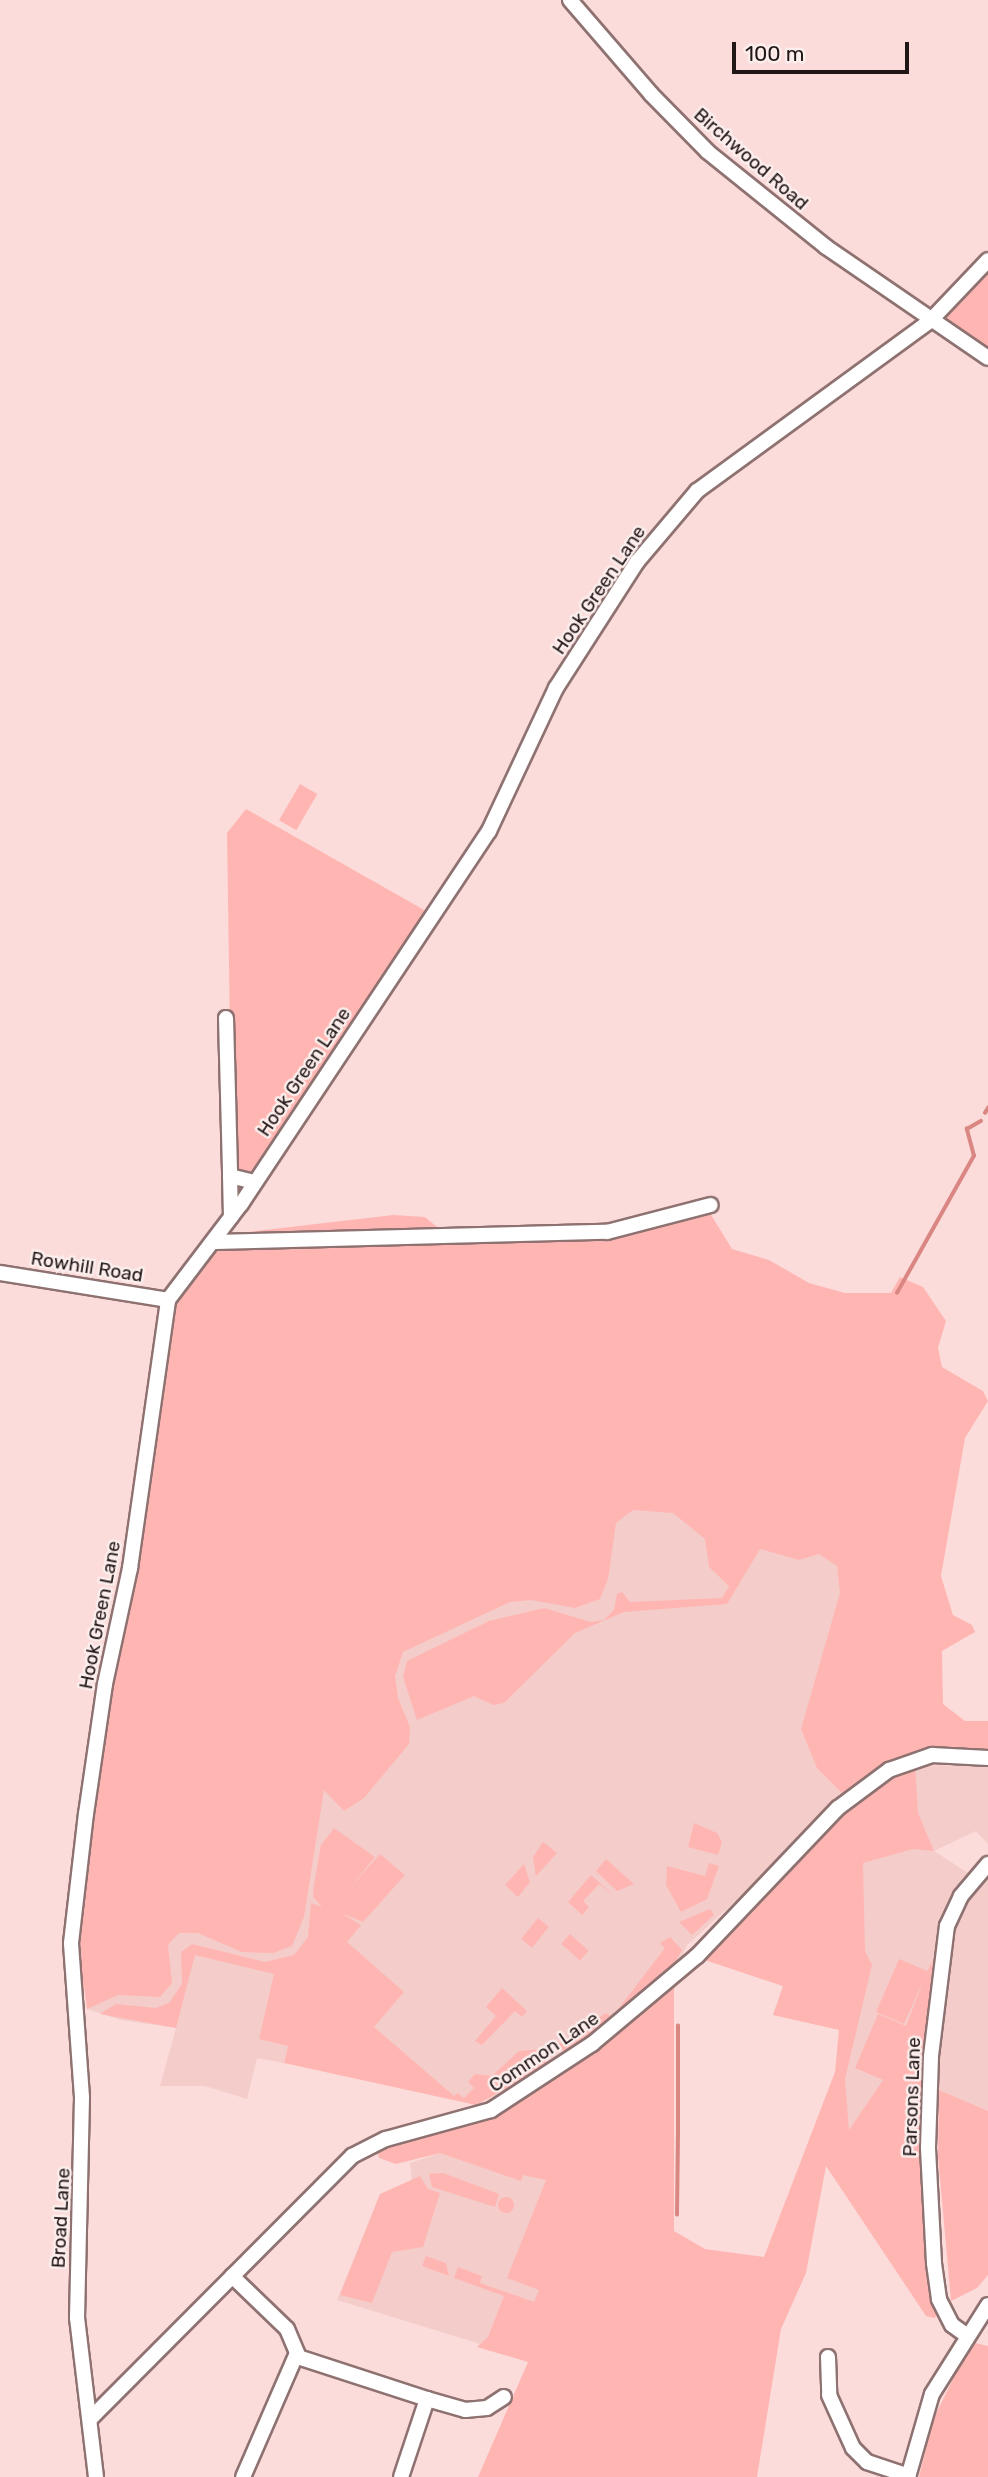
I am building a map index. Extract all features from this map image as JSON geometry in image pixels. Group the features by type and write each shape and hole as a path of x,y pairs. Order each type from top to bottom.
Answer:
{"street":[{"name":"Birchwood Road","path":"570,0 651,94 708,152 809,234 930,321 988,358"},
{"name":"Hook Green Lane","path":"78,2019 71,1942 86,1814 105,1684 130,1568 168,1300 231,1217 489,831 556,688 637,562 697,491 930,321 988,260"},
{"path":"226,1018 231,1217"},
{"path":"230,1176 254,1182"},
{"path":"213,1242 607,1232 711,1205"},
{"name":"Rowhill Road","path":"0,1273 168,1300"},
{"name":"Common Lane","path":"91,2418 364,2148 491,2110 635,2012 862,1787 889,1770 932,1755 988,1758"},
{"name":"Parsons Lane","path":"967,2335 952,2325 934,2263 928,2147 941,1953 957,1907 988,1864"},
{"name":"Broad Lane","path":"78,2019 83,2163 77,2318 96,2477"},
{"path":"232,2276 287,2329 297,2353 243,2477"},
{"path":"828,2357 829,2395 854,2450 867,2462 908,2476 932,2393 988,2305"},
{"path":"301,2358 465,2410 487,2408 504,2397"},
{"path":"401,2477 427,2399"}],"shaded area":[{"path":"988,262 988,358 930,321"},
{"path":"300,784 317,794 296,830 279,820"},
{"path":"246,809 433,915 241,1203 232,1166 227,833"},
{"path":"710,1213 732,1249 769,1260 809,1283 845,1293 891,1293 900,1277 923,1287 946,1321 938,1348 942,1367 983,1391 988,1401 965,1438 941,1576 953,1615 972,1625 975,1632 942,1651 943,1704 965,1721 988,1721 988,1751 925,1749 902,1757 844,1795 817,1768 801,1729 840,1593 837,1566 819,1554 799,1560 760,1549 727,1604 624,1612 575,1633 504,1703 493,1705 474,1696 417,1720 403,1677 407,1661 489,1621 544,1608 591,1622 604,1620 614,1610 617,1594 622,1592 630,1602 722,1598 729,1586 709,1567 705,1539 673,1513 633,1510 616,1523 608,1579 600,1599 575,1608 531,1600 510,1602 403,1652 395,1676 398,1698 410,1727 409,1744 364,1798 344,1811 324,1790 304,1917 292,1946 273,1953 242,1952 198,1933 179,1933 168,1945 172,1983 160,1997 118,1995 87,2009 84,1986 79,1984 75,1937 93,1796 174,1300 231,1234 393,1215 425,1217 437,1227 437,1238 628,1230"},
{"path":"762,1291 898,1757 862,1776 840,1795 789,1852 686,1946 680,1961 640,1998 545,2068 476,2105 288,2046 284,2063 257,2058 247,2099 205,2086 160,2086 176,2028 121,2020 87,2009 78,1939"},
{"path":"915,1765 988,1766 988,1844 976,1831 934,1851 968,1873 977,1864 988,1868 988,2111 915,2083 849,2131 839,2029 773,2015 783,1986 699,1958"},
{"path":"915,1765 918,1813 934,1851 913,1849 863,1863 865,1951 872,1965 845,2079 849,2130 883,2080 855,2068 878,2014 906,2026 924,1979 904,2024 876,2012 899,1959 927,1971 933,1961 923,2055 925,2146 941,2312 934,2318 926,2316 826,2166 806,2273 781,2329 757,2477 478,2477 528,2362 477,2347 488,2337 504,2296 454,2278 458,2267 482,2276 480,2283 534,2302 539,2290 507,2278 546,2180 523,2175 521,2181 440,2153 396,2164 379,2158 377,2149 477,2123 674,1977 674,2231 705,2249 764,2257 835,2072 839,2030 773,2015 783,1986 699,1958 836,1817 891,1777"},
{"path":"694,1823 717,1833 722,1842 718,1855 688,1847"},
{"path":"334,1828 375,1857 350,1888 380,1854 405,1875 363,1922 341,1913 361,1925 347,1942 404,1992 374,2027 454,2096 458,2093 464,2098 474,2088 468,2082 475,2074 492,2076 519,2051 542,2049 547,2058 545,2068 476,2105 284,2063 288,2046 259,2039 274,1974 195,1955 176,2028 100,2014 116,2004 156,2008 169,2003 182,1984 181,1952 192,1944 265,1962 294,1955 308,1937 311,1903 322,1907 313,1897 314,1884 321,1845"},
{"path":"543,1842 557,1853 536,1876 533,1857"},
{"path":"606,1859 634,1884 617,1891 596,1871"},
{"path":"709,1863 719,1866 707,1899 681,1912 666,1885 667,1866 705,1876"},
{"path":"524,1864 530,1882 518,1897 505,1885"},
{"path":"591,1875 613,1895 599,1884 583,1901 589,1907 582,1915 568,1902"},
{"path":"710,1909 714,1915 692,1935 679,1922"},
{"path":"538,1918 549,1927 532,1948 521,1939"},
{"path":"570,1934 589,1951 580,1960 561,1944"},
{"path":"670,1937 682,1950 670,1971 610,2022 567,2051 552,2048 606,2013 612,2017 665,1948 660,1943"},
{"path":"502,1988 527,2011 522,2017 515,2011 482,2045 475,2041 496,2016 486,2007"},
{"path":"939,2090 988,2111 988,2275 977,2288 951,2301 938,2156"},
{"path":"440,2153 560,2175 689,2408 337,2300 380,2194 412,2183 410,2163"},
{"path":"443,2173 499,2194 495,2207 432,2187 429,2174"},
{"path":"420,2176 428,2189 440,2193 423,2247 392,2252 372,2303 340,2295 380,2194"},
{"path":"503,2197 509,2197 514,2205 512,2211 503,2213 498,2208 498,2202"},
{"path":"426,2256 446,2263 449,2276 422,2266"},
{"path":"971,2342 988,2346 988,2477 919,2477 933,2420"}],"waterway":[{"path":"985,1113 988,1108"},
{"path":"897,1293 974,1156 967,1129 981,1121"},
{"path":"678,2026 678,2125"},
{"path":"677,2215 678,2127"}]}
